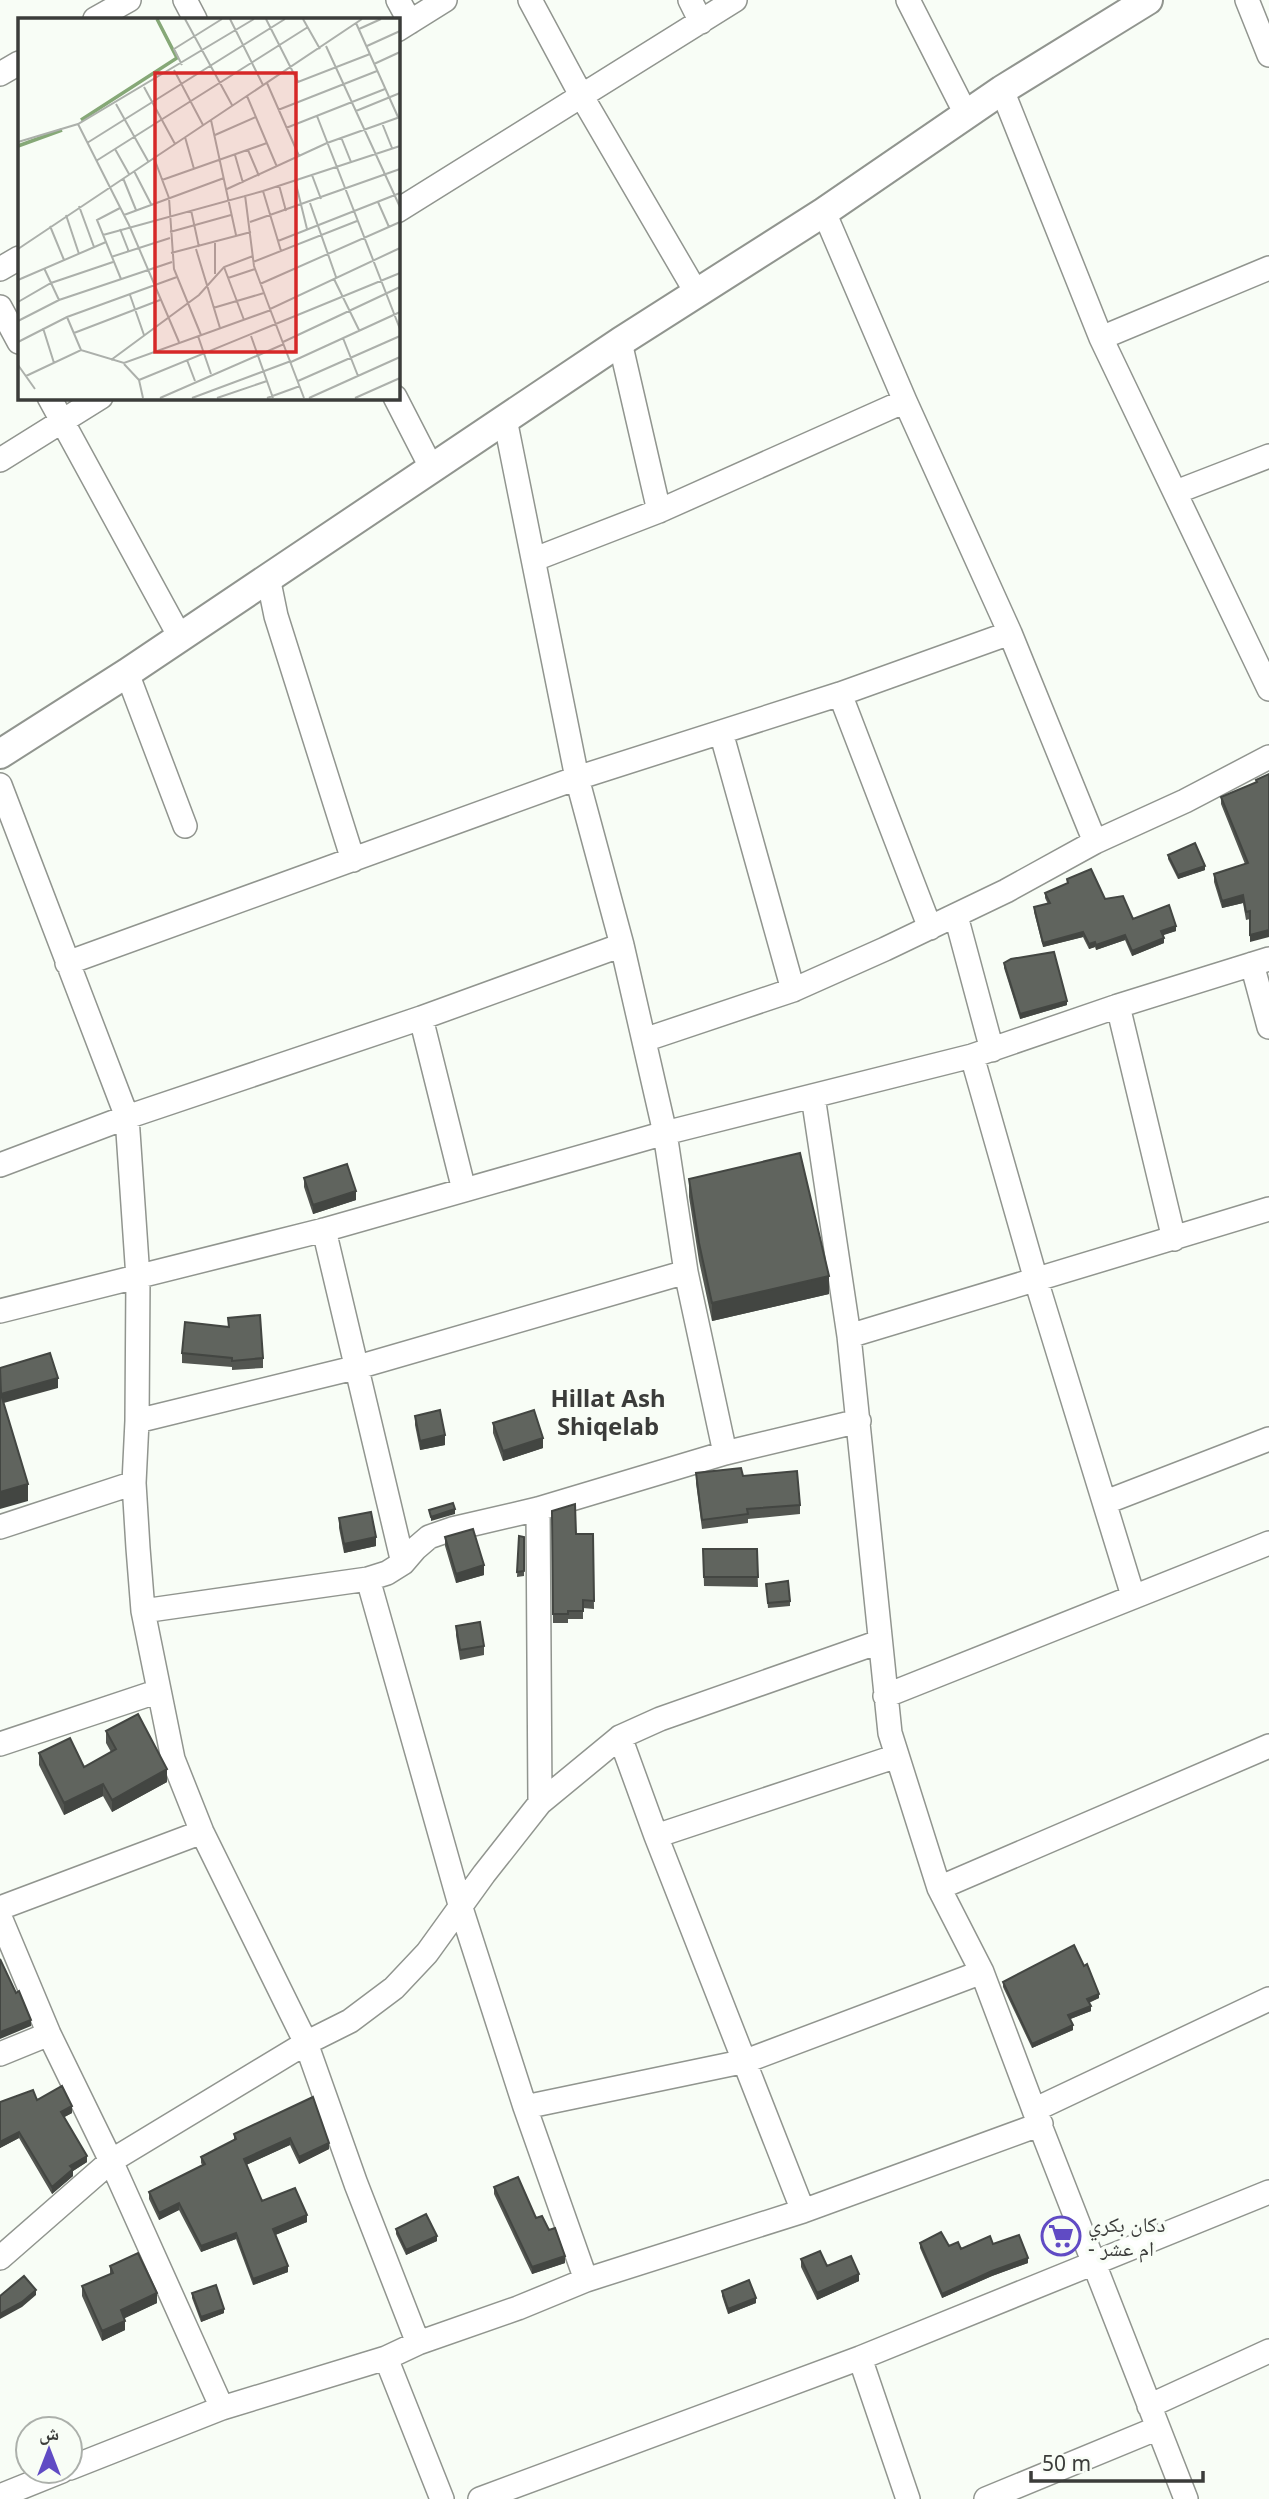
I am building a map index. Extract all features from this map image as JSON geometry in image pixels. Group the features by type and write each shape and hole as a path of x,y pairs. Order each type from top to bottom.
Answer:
{"street":[{"path":"97,18 129,0"},
{"path":"185,0 194,18"},
{"path":"398,0 404,26 445,0"},
{"path":"530,0 581,95 696,292"},
{"path":"690,0 701,22"},
{"path":"399,210 735,0"},
{"path":"908,0 966,114"},
{"path":"0,754 127,673 696,292 824,212 1002,90 1148,0"},
{"path":"1247,0 1269,55"},
{"path":"0,74 18,64"},
{"path":"1002,90 1101,338 1269,690"},
{"path":"824,212 905,401 1010,633 1095,842"},
{"path":"0,269 18,259"},
{"path":"1101,338 1269,268"},
{"path":"0,307 18,340"},
{"path":"621,342 659,511"},
{"path":"50,399 180,637"},
{"path":"0,460 98,399"},
{"path":"396,399 432,469"},
{"path":"535,559 659,511 905,401"},
{"path":"505,419 535,559 576,778 622,945 665,1133 686,1272 724,1453"},
{"path":"1176,492 1269,456"},
{"path":"268,577 276,617 353,860"},
{"path":"67,963 576,778 840,694 1010,633"},
{"path":"127,673 185,827"},
{"path":"840,694 930,928"},
{"path":"721,732 793,990"},
{"path":"644,1040 793,990 930,928 1006,891 1095,842 1185,801 1269,757"},
{"path":"0,785 127,1117 138,1278 134,1483 143,1611 173,1759 202,1832 306,2043 356,2184 418,2343"},
{"path":"956,916 982,1053 1036,1280 1133,1596"},
{"path":"0,1165 127,1117 421,1018 622,945"},
{"path":"0,1311 324,1230 665,1133 982,1053 1118,1006 1261,962 1269,1027"},
{"path":"1118,1006 1174,1238"},
{"path":"421,1018 464,1190"},
{"path":"813,1096 849,1336 890,1732 939,1888 982,1972 1186,2499"},
{"path":"849,1336 1269,1209"},
{"path":"324,1230 403,1563"},
{"path":"137,1421 358,1367 686,1272"},
{"path":"143,1611 368,1579 387,1573 403,1563 429,1537 452,1529 538,1509 724,1453 859,1421"},
{"path":"1106,1502 1269,1439"},
{"path":"0,1527 134,1483"},
{"path":"538,1509 540,1803"},
{"path":"885,1696 1269,1543"},
{"path":"368,1579 461,1908 525,2107 586,2280"},
{"path":"0,2258 111,2161 306,2043 350,2021 394,1988 427,1953 540,1803 621,1737 660,1719 879,1642"},
{"path":"0,1744 159,1691"},
{"path":"621,1737 656,1836 803,2211"},
{"path":"939,1888 1269,1746"},
{"path":"656,1836 897,1756"},
{"path":"0,1908 202,1832"},
{"path":"0,1917 49,2034 111,2161 222,2408"},
{"path":"525,2107 746,2061 982,1972"},
{"path":"84,2462 222,2408 386,2358 418,2343 518,2308 586,2280 803,2211 1038,2117 1269,1999"},
{"path":"0,2054 49,2034"},
{"path":"480,2499 860,2358 1269,2192"},
{"path":"1149,2406 1269,2351"},
{"path":"386,2358 442,2499"},
{"path":"860,2358 908,2499"},
{"path":"986,2499 1158,2428"},
{"path":"0,2496 27,2485"}],"building":[{"path":"1269,774 1269,930 1250,935 1250,911 1246,912 1243,895 1222,901 1214,874 1248,863 1221,797"},
{"path":"1195,843 1205,866 1178,875 1168,855"},
{"path":"1091,869 1105,899 1123,896 1133,919 1169,905 1176,926 1161,931 1164,938 1132,951 1125,935 1096,945 1095,942 1089,944 1083,932 1043,943 1034,907 1050,903 1045,893 1068,883 1067,879"},
{"path":"1054,952 1067,1001 1020,1014 1004,963 1011,959"},
{"path":"800,1153 829,1276 712,1303 689,1179"},
{"path":"347,1164 356,1191 313,1205 304,1178"},
{"path":"260,1315 263,1358 232,1361 232,1358 182,1353 185,1322 229,1327 228,1318"},
{"path":"50,1353 58,1378 1,1394 0,1368"},
{"path":"0,1391 28,1484 0,1492"},
{"path":"440,1410 445,1435 420,1441 415,1416"},
{"path":"534,1410 543,1438 503,1451 493,1423"},
{"path":"741,1468 743,1476 797,1471 800,1505 747,1509 748,1514 702,1520 696,1473"},
{"path":"453,1503 455,1509 431,1517 429,1510"},
{"path":"575,1504 576,1534 593,1534 594,1601 583,1600 583,1611 553,1614 552,1511"},
{"path":"371,1512 376,1537 344,1544 339,1518"},
{"path":"473,1529 484,1565 456,1574 445,1537"},
{"path":"519,1536 524,1537 524,1571 517,1572"},
{"path":"703,1549 757,1549 758,1577 704,1577"},
{"path":"788,1581 790,1601 768,1603 766,1584"},
{"path":"480,1622 484,1646 460,1650 456,1626"},
{"path":"138,1714 167,1769 112,1800 103,1784 64,1803 39,1753 70,1738 84,1767 116,1749 106,1731"},
{"path":"1074,1945 1084,1966 1087,1964 1099,1994 1087,1999 1091,2006 1068,2015 1073,2025 1032,2044 1003,1982"},
{"path":"0,1959 16,1993 19,1991 31,2020 0,2032"},
{"path":"62,2086 72,2106 61,2112 87,2156 70,2166 73,2169 52,2187 19,2132 0,2142 0,2102 33,2090 37,2100"},
{"path":"313,2097 329,2143 299,2157 290,2138 244,2159 262,2201 295,2188 307,2215 273,2229 288,2266 253,2279 236,2233 201,2246 179,2203 159,2213 149,2192 205,2164 201,2157 236,2139 234,2134"},
{"path":"518,2177 536,2218 542,2216 549,2230 555,2228 565,2256 532,2267 494,2187"},
{"path":"426,2214 437,2236 406,2250 396,2229"},
{"path":"941,2232 949,2246 958,2242 961,2249 990,2236 993,2244 1019,2235 1028,2258 942,2294 920,2243"},
{"path":"820,2251 827,2266 851,2256 859,2274 817,2293 801,2259"},
{"path":"138,2253 157,2293 121,2310 125,2321 102,2331 82,2286 113,2273 110,2266"},
{"path":"24,2276 36,2290 22,2302 0,2314 0,2296"},
{"path":"749,2280 756,2298 728,2309 722,2291"},
{"path":"216,2285 224,2309 201,2317 192,2293"}],"place":[{"name":"دكان بكري - ام عشر","path":"1061,2236"}],"district":[{"name":"Hillat Ash Shiqelab","path":"608,1411"}]}
